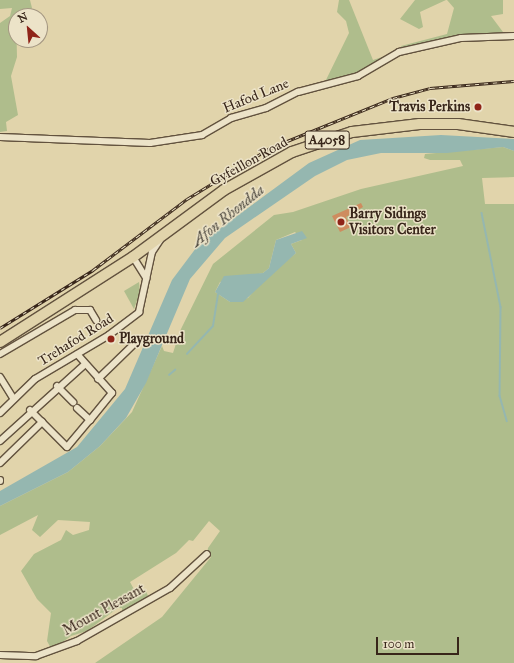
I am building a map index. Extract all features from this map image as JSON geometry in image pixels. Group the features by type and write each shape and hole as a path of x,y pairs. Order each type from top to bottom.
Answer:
{"main road":[{"name":"Gyfeillon Road","path":"133,257 250,174 292,152 334,137 420,124 458,124 514,132"},
{"name":"A4058","path":"0,342 133,257"}],"street":[{"name":"Hafod Lane","path":"0,137 150,143 202,135 231,118 266,108 298,92 358,76 399,52 461,38 514,36"},
{"name":"Trehafod Road","path":"0,413 14,398 39,377 77,354 139,312 152,252 164,234"},
{"path":"133,257 146,278"},
{"path":"0,354 74,310 90,310 96,320"},
{"path":"98,379 133,345"},
{"path":"30,410 67,447 90,420 112,393 84,364 77,354"},
{"path":"0,441 30,410 84,364"},
{"path":"0,377 14,398"},
{"path":"57,386 90,420"},
{"path":"0,463 42,422"},
{"name":"Mount Pleasant","path":"0,655 36,656 77,641 170,588 207,554"}],"green space":[{"path":"0,0 30,0 32,8 8,8 0,9"},
{"path":"339,0 349,0 373,60 394,53 363,72 324,84 349,33 346,21 337,12"},
{"path":"415,0 446,0 420,12 423,27 419,29 400,19"},
{"path":"447,0 503,0 503,14 491,16 503,32 402,50 401,46 447,34 454,8"},
{"path":"8,17 8,48 17,48 17,57 11,76 18,115 6,122 7,131 0,132 0,23"},
{"path":"503,147 514,151 514,177 482,178 485,204 514,204 514,663 95,663 162,617 211,557 207,554 208,548 220,531 209,521 193,541 189,540 176,553 130,582 137,595 145,589 149,598 122,613 122,608 118,608 87,631 71,636 52,650 47,641 51,613 37,599 21,571 34,554 61,540 66,530 73,535 89,530 90,522 58,520 40,537 32,530 38,515 0,535 0,506 68,472 100,446 132,412 162,346 164,351 173,353 180,331 213,264 274,215 293,212 361,189 463,166 460,160 430,160 424,158 425,154","holes":["295,232 302,240 291,244 296,253 264,279 248,298 230,302 215,292 220,282 263,273 269,268 276,240"]},
{"path":"139,282 140,292 134,309 124,291"}],"water":[{"path":"441,135 514,139 514,151 503,147 447,153 381,153 347,160 315,176 251,220 225,238 190,279 146,383 126,418 100,446 68,472 0,506 0,491 77,447 125,389 172,280 199,244 309,163 360,140"},
{"path":"302,231 307,238 291,244 296,253 243,302 230,302 215,292 224,276 263,273 269,268 276,240"}],"building":[{"name":"Barry Sidings Visitors Center","path":"361,203 363,207 346,217 351,227 340,232 332,216"}],"waterway":[{"path":"482,213 501,307 500,396 507,421"},
{"path":"187,354 213,326 218,294"},
{"path":"169,375 175,370"}],"railway":[{"path":"0,328 93,270 187,199 270,148 393,98 430,88 514,81"}],"place":[{"name":"Travis Perkins","path":"478,107"},
{"name":"Barry Sidings Visitors Center","path":"341,222"},
{"name":"Playground","path":"111,339"}],"water label":[{"name":"Afon Rhondda","path":"228,216"}]}
